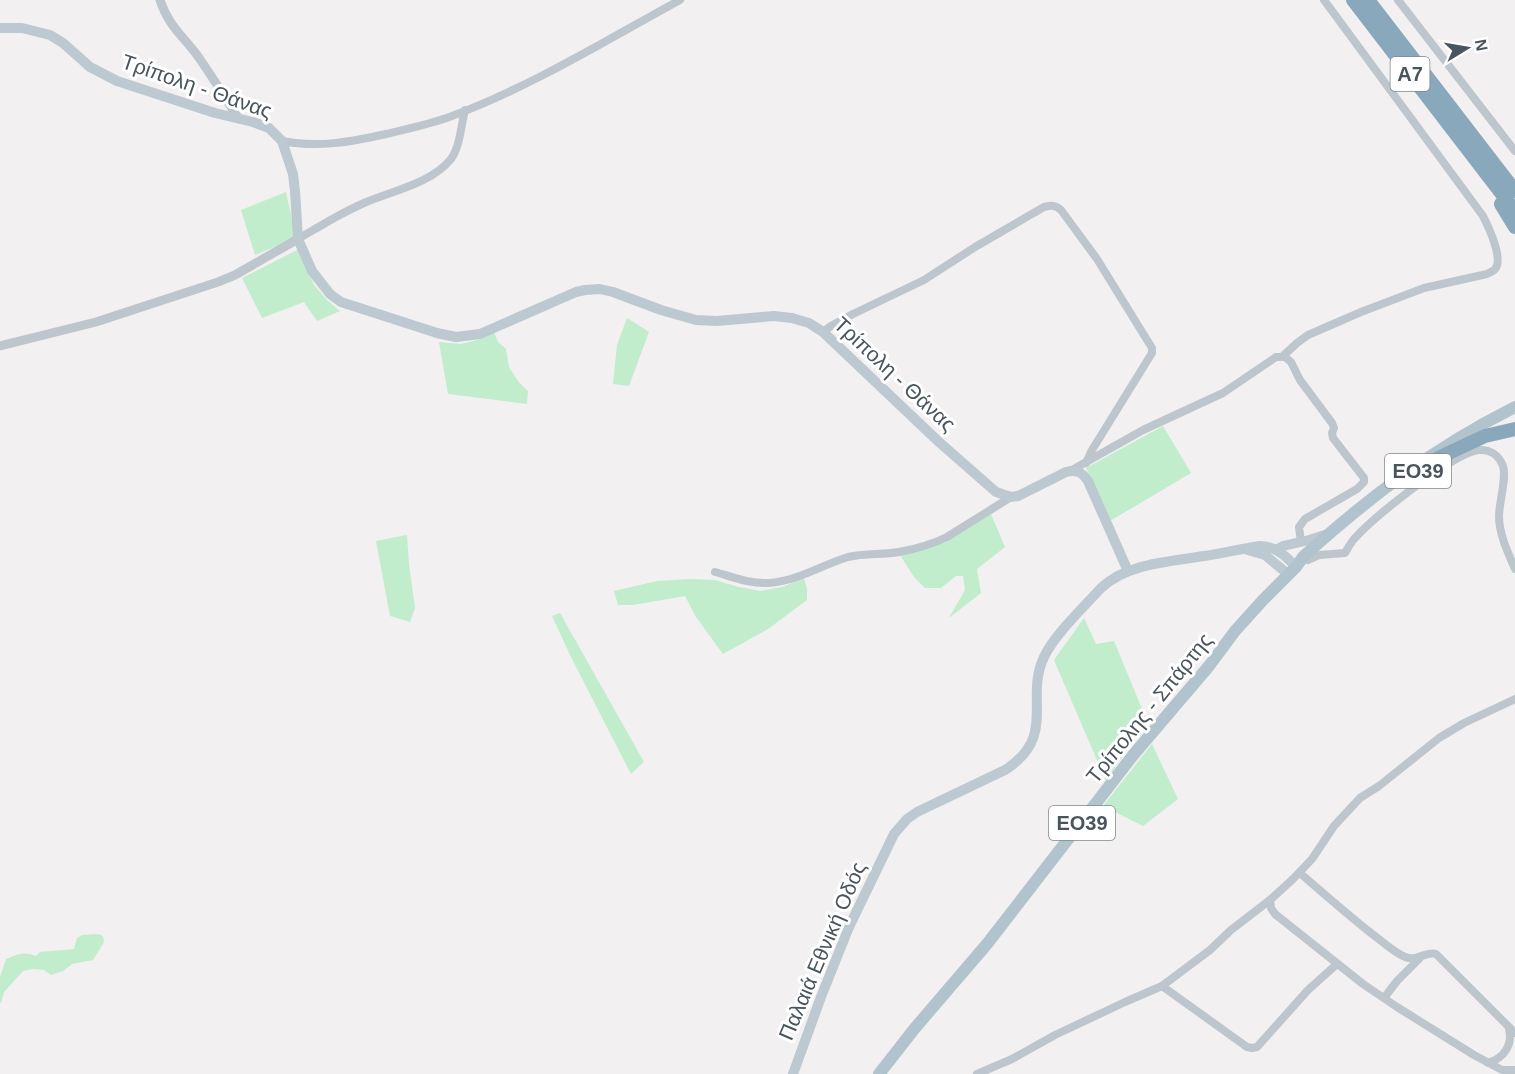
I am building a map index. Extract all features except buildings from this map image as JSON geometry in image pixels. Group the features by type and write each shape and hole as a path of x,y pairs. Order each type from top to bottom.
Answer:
{"highway":[{"name":"Α7","path":"1353,0 1515,211"},
{"name":"Α7","path":"1368,0 1515,191"},
{"path":"1467,148 1515,227"},
{"path":"1494,164 1515,184"},
{"path":"1438,458 1485,436 1515,429"}],"main road":[{"name":"Τρίπολη - Θάνας","path":"0,28 22,28 50,35 63,43 90,67 117,81 269,128 282,141 293,174 298,239 312,271 336,299 447,336 480,333 576,292 592,289 613,292 696,320 717,321 774,316 800,319 823,332 939,442 996,492 1011,497"},
{"name":"Τρίπολης - Σπάρτης","path":"1292,571 1308,561 1369,500 1418,463 1515,407"},
{"name":"Τρίπολης - Σπάρτης","path":"879,1074 987,944 1134,754 1209,666 1235,631 1304,556 1438,458 1470,438 1515,415"},
{"path":"1011,497 1066,472 1072,470 1081,473 1088,481 1128,571"},
{"path":"1276,563 1274,554 1283,546 1329,538"},
{"name":"Παλαιά Εθνική Οδός","path":"793,1074 820,997 849,927 894,834 917,812 1005,770 1018,762 1025,754 1034,738 1037,725 1039,671 1045,656 1060,634 1101,588 1108,581 1128,571 1156,564 1266,546 1276,550"},
{"path":"1245,549 1260,552 1292,571"},
{"path":"1276,550 1292,571"}],"street":[{"path":"160,0 165,16 197,55 239,119"},
{"path":"282,141 311,145 334,144 450,117 553,71 680,0"},
{"path":"1072,470 1143,430 1223,393 1276,357 1283,356 1296,343 1326,327 1424,288 1487,274 1497,265 1498,258 1492,236 1483,216 1324,0"},
{"path":"1398,0 1515,151"},
{"path":"0,346 96,322 235,275 355,207 402,189 435,172 449,161 455,152 465,110"},
{"path":"823,332 853,314 924,280 1038,210 1050,205 1057,207 1097,259 1150,341 1152,348 1152,353 1086,463"},
{"path":"1283,356 1291,362 1300,380 1332,423 1333,438 1364,478 1364,482 1357,489 1305,519 1299,527 1301,542"},
{"path":"1308,561 1319,555 1344,553 1352,540 1393,505 1446,465 1479,450 1494,453 1503,466 1499,518 1515,569"},
{"path":"715,572 754,583 785,581 847,558 899,552 936,542 1011,497"},
{"path":"1329,538 1334,554"},
{"path":"977,1074 1162,986 1210,950 1300,873 1334,826 1360,798 1387,780 1439,738 1464,723 1515,699"},
{"path":"1300,873 1394,951 1408,958 1420,958"},
{"path":"1270,900 1275,914 1384,998 1473,1055 1502,1070 1515,1070"},
{"path":"1384,998 1420,958 1430,953 1436,954 1512,1031 1507,1050 1501,1057 1488,1062"},
{"path":"1162,986 1252,1048 1257,1047 1308,990 1337,964"}],"green space":[{"path":"286,192 296,238 255,255 241,210"},
{"path":"299,249 314,285 340,311 317,321 304,302 262,318 242,278"},
{"path":"627,318 649,332 629,386 613,384 617,345"},
{"path":"494,332 498,342 506,349 509,367 528,391 527,404 448,394 439,342 461,344"},
{"path":"1163,426 1191,473 1110,521 1086,468"},
{"path":"991,514 1005,547 977,569 981,593 949,618 965,590 963,576 956,576 941,588 925,588 914,577 900,555 944,543"},
{"path":"407,535 415,608 410,622 390,616 376,541"},
{"path":"804,578 807,600 768,629 723,654 696,617 685,596 633,605 618,605 614,591 657,581 690,579 715,580 761,591 782,587"},
{"path":"560,613 644,762 631,774 552,616"},
{"path":"1084,618 1096,644 1114,641 1147,721 1106,781 1054,660"},
{"path":"1152,744 1178,799 1143,826 1103,806"},
{"path":"82,935 103,936 104,942 93,960 72,964 63,971 51,975 44,970 23,971 4,992 0,1003 0,977 6,959 21,954 36,956 40,952 74,949 77,938"}]}
